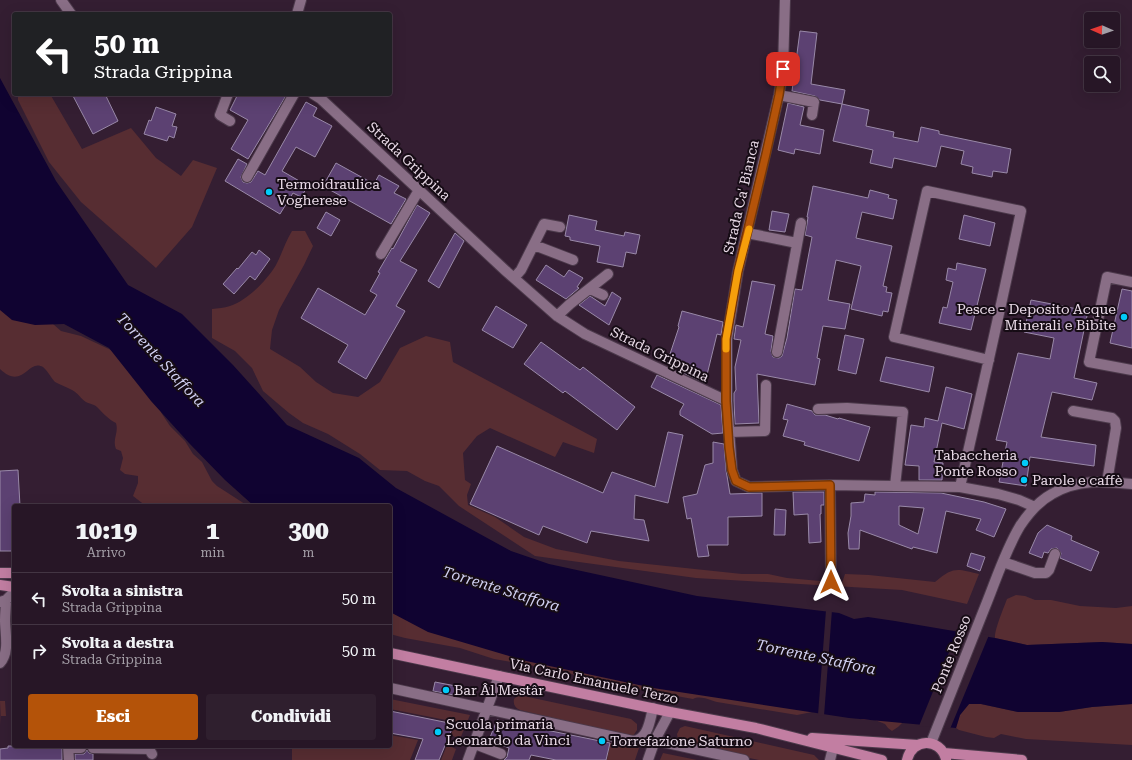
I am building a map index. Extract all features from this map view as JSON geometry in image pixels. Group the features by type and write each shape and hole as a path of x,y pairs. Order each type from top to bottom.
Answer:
{"main road":[{"path":"0,573 12,573"},
{"path":"0,585 12,587"},
{"name":"Via Carlo Emanuele Terzo","path":"392,653 670,712 756,728 882,760"},
{"name":"Via Carlo Emanuele Terzo","path":"792,736 918,745 932,739"},
{"path":"932,739 945,756 1022,760"},
{"path":"907,760 911,750 918,745"}],"street":[{"path":"61,0 70,12"},
{"path":"298,12 301,0"},
{"name":"Strada Ca' Bianca","path":"726,401 726,339 738,271 779,95 783,69 785,0"},
{"path":"779,95 814,102 812,115"},
{"path":"227,96 220,115 230,121"},
{"path":"247,177 293,96"},
{"name":"Strada Grippina","path":"316,96 321,99 557,316 585,334 726,401"},
{"path":"381,254 419,190"},
{"path":"960,487 989,360 1021,210 926,191 894,338 989,360"},
{"path":"777,352 801,223"},
{"path":"514,278 521,270 544,224 560,227"},
{"path":"748,233 797,244"},
{"path":"534,245 573,260"},
{"path":"557,316 608,274"},
{"path":"1132,282 1107,277 1089,362 1132,370"},
{"path":"590,289 602,295"},
{"path":"728,432 765,431 766,385"},
{"path":"726,401 732,470 736,481 749,487 830,485 960,487 998,494 1019,500 1035,508"},
{"path":"818,409 854,409 903,412 895,486"},
{"path":"1073,411 1112,418 1115,421 1116,428 1107,482"},
{"name":"Ponte Rosso","path":"932,739 1003,562 1021,525 1035,508 1052,494 1069,486 1088,482 1132,484"},
{"path":"830,485 831,582"},
{"path":"1003,562 1035,573 1046,573 1049,570 1055,554"},
{"path":"0,662 3,660 6,648 3,601 12,594"},
{"path":"468,760 499,676"},
{"path":"392,688 633,741 641,739 655,740 744,760"},
{"path":"641,739 647,730 653,708"},
{"path":"648,760 655,740 670,712"},
{"path":"475,744 501,754"},
{"path":"68,748 69,760"},
{"path":"93,748 149,750 152,754"},
{"path":"830,760 833,748"}],"shaded area":[{"path":"18,96 51,96 82,149 131,128 156,158 181,176 193,160 217,168 192,227 156,268 81,202 49,162 18,100"},
{"path":"292,231 305,231 313,246 279,310 272,330 270,349 300,367 316,382 333,393 358,397 380,382 400,348 426,336 450,342 453,362 597,439 594,453 563,442 555,457 490,428 477,436 463,453 465,480 471,484 467,495 468,505 495,517 524,537 556,549 619,561 742,574 768,574 787,578 842,583 845,574 935,582 951,571 960,570 979,574 967,604 902,590 696,578 535,556 459,506 439,486 425,481 407,471 380,470 360,454 328,434 303,423 263,391 252,368 235,351 212,338 212,309 228,307 237,303 256,289 268,277 276,265"},
{"path":"0,295 53,324 61,331 81,336 113,351 153,394 162,414 170,426 185,441 193,454 202,462 212,481 217,486 245,504 143,504 133,496 138,483 138,476 125,474 120,470 123,458 121,451 116,449 115,445 117,430 116,423 108,418 96,406 84,401 74,391 55,382 43,367 38,365 20,376 14,377 8,375 0,369"},
{"path":"392,594 903,722 892,731 885,724 875,720 864,720 850,716 812,712 797,715 717,702 702,698 693,699 643,690 535,666 494,659 460,648 392,635"},
{"path":"1016,595 1025,596 1035,600 1051,600 1080,606 1116,608 1132,606 1132,644 1102,642 1027,645 995,638 1007,599"},
{"path":"519,695 631,719 637,724 637,730 633,736 628,736 520,710 514,703 514,699"},
{"path":"392,699 470,715 460,739 451,735 456,722 392,709"},
{"path":"0,701 5,701 6,716 1,716 1,726"},
{"path":"969,704 981,704 1018,712 1059,712 1092,707 1132,704 1132,745 1026,739 1001,734 994,738 959,730 956,728 960,715"},
{"path":"685,726 814,755 819,760 759,760 681,744 678,740 677,734 680,728"},
{"path":"392,735 418,740 410,760 292,760 292,748 392,748"},
{"path":"610,743 639,748 635,760 607,760"},
{"path":"447,745 456,749 452,760 441,760"},
{"path":"663,753 697,760 660,760"}],"water":[{"name":"Torrente Staffora","path":"0,78 56,181 128,285 182,314 233,365 287,425 359,458 396,488 511,551 549,564 697,596 839,613 854,619 868,617 895,621 1027,645 1102,642 1132,644 1132,704 1092,707 1059,712 1018,712 981,704 969,704 960,715 956,728 849,718 653,688 526,661 428,632 392,613 392,504 252,504 225,480 189,443 151,401 109,348 64,324 35,325 12,320 0,310"}],"pier":[{"path":"826,610 832,610 824,716 818,715"},
{"path":"958,630 989,635 950,729 919,726"}],"building":[{"path":"800,31 817,33 811,84 845,90 842,104 820,100 815,96 792,91"},
{"path":"73,96 106,96 118,121 93,134"},
{"path":"237,96 286,96 248,159 231,149 248,120 230,110"},
{"path":"306,102 317,108 313,116 332,126 315,157 296,147 282,171 308,186 301,197 293,193 280,214 225,181 238,159 247,164 241,177 243,182 251,182 258,171 265,175"},
{"path":"788,103 804,107 800,125 824,130 820,154 795,149 794,154 778,150"},
{"path":"842,104 869,110 866,126 894,132 893,137 918,142 921,127 939,131 939,134 1011,149 1007,173 993,171 992,177 972,173 973,167 961,164 964,151 941,146 936,167 894,158 892,168 870,163 873,150 833,141"},
{"path":"156,107 176,114 172,126 177,127 174,138 169,136 167,141 144,134"},
{"path":"336,163 374,184 379,175 399,186 394,193 406,199 391,224 323,186"},
{"path":"813,186 868,198 870,190 889,195 888,198 897,200 893,219 862,212 856,238 892,246 883,286 887,287 886,292 892,293 888,312 883,311 882,316 851,309 861,266 836,260 828,300 850,304 845,329 823,326 817,358 820,359 815,385 757,374 759,423 735,424 735,367 741,340 734,339 736,325 743,327 752,281 775,285 765,334 773,336 771,351 773,357 779,358 782,356 787,338 795,289 802,290 812,237 805,235"},
{"path":"417,205 430,213 400,261 417,270 396,306 405,311 366,379 338,362 348,345 301,318 318,288 365,315 377,295 370,291 380,273 378,272 392,248 393,249"},
{"path":"772,211 789,214 785,232 769,230"},
{"path":"326,212 340,220 331,236 317,228"},
{"path":"569,215 597,221 595,230 624,236 625,232 640,235 636,254 626,252 623,267 597,262 600,246 570,240 570,237 565,236"},
{"path":"964,215 995,223 990,246 959,239"},
{"path":"455,233 464,241 439,288 428,281"},
{"path":"259,250 270,259 255,280 250,276 234,294 223,284 252,252 256,255"},
{"path":"957,263 986,269 971,330 939,323 943,307 947,308 953,282 946,280 948,268 956,270"},
{"path":"546,265 564,277 569,270 583,278 577,287 579,288 566,299 536,280"},
{"name":"Pesce - Deposito Acque Minerali e Bibite","path":"1122,289 1132,291 1132,348 1110,343"},
{"path":"612,292 621,298 609,325 579,305 590,296 605,306"},
{"path":"1031,300 1088,311 1074,378 1097,383 1092,400 1052,392 1041,437 1096,445 1094,466 1030,457 1026,486 999,482 1007,442 996,440 1018,353 1050,359 1054,338 1024,332"},
{"path":"496,306 527,325 513,348 482,330"},
{"path":"682,311 723,322 721,335 717,334 705,383 681,372 684,362 669,357 679,327"},
{"path":"845,335 864,339 856,374 838,370"},
{"path":"541,342 580,370 583,367 635,407 617,430 565,391 563,393 524,364"},
{"path":"886,357 934,367 929,392 880,381"},
{"path":"657,375 721,405 723,433 712,434 680,415 680,411 684,404 651,387"},
{"path":"946,387 972,394 964,429 942,423 934,462 943,463 942,480 919,480 919,466 905,465 911,425 924,427 925,418 938,421"},
{"path":"787,404 812,411 815,415 825,415 839,418 870,427 859,461 804,445 805,442 783,436 788,420 783,419"},
{"path":"668,432 683,435 668,503 635,495 634,519 644,520 649,541 591,531 587,543 543,526 539,535 470,504 497,446 603,493 612,472 655,487"},
{"path":"713,442 724,444 730,494 762,493 762,516 728,517 728,545 707,545 709,556 698,557 691,518 687,519 683,497 697,494 705,465 713,463"},
{"path":"18,470 20,504 12,504 12,551 0,551 0,471"},
{"path":"793,492 824,492 824,505 821,505 820,514 821,542 809,543 808,514 794,515"},
{"path":"875,492 941,493 984,502 1006,509 994,537 976,530 981,519 946,511 937,553 913,547 912,549 860,530 859,549 849,549 848,533 851,516 851,503 864,502 865,494 875,495","holes":["899,506 924,508 918,534 899,525"]},
{"path":"775,509 786,510 785,535 774,535"},
{"path":"1047,525 1072,536 1071,540 1099,552 1091,571 1060,558 1061,553 1057,548 1051,549 1048,553 1044,552 1042,558 1029,553 1038,533"},
{"path":"971,553 985,557 980,571 967,566"},
{"path":"435,682 461,687 459,696 433,691"},
{"path":"392,711 454,724 439,760 415,760 423,739 392,733"},
{"path":"497,720 610,743 606,760 556,760 531,755 529,760 504,760 507,757 509,748 489,740"},
{"path":"8,746 12,746 12,748 62,748 62,760 0,760 0,749 8,748"},
{"path":"87,750 89,753 93,754 93,760 75,760 75,754 84,754"}],"slow traffic":[{"path":"726,349 726,339 738,271 749,229"}],"place":[{"name":"Termoidraulica Vogherese","path":"269,192"},
{"name":"Pesce - Deposito Acque Minerali e Bibite","path":"1124,317"},
{"name":"Tabaccheria Ponte Rosso","path":"1025,463"},
{"name":"Parole e caffè","path":"1024,480"},
{"name":"Bar Âl Mestâr","path":"446,690"},
{"name":"Scuola primaria Leonardo da Vinci","path":"438,732"},
{"name":"Torrefazione Saturno","path":"602,741"}],"route":[{"path":"783,69 766,154 738,271 726,339 726,401 729,447 732,470 736,481 749,487 830,485 831,582"}]}
